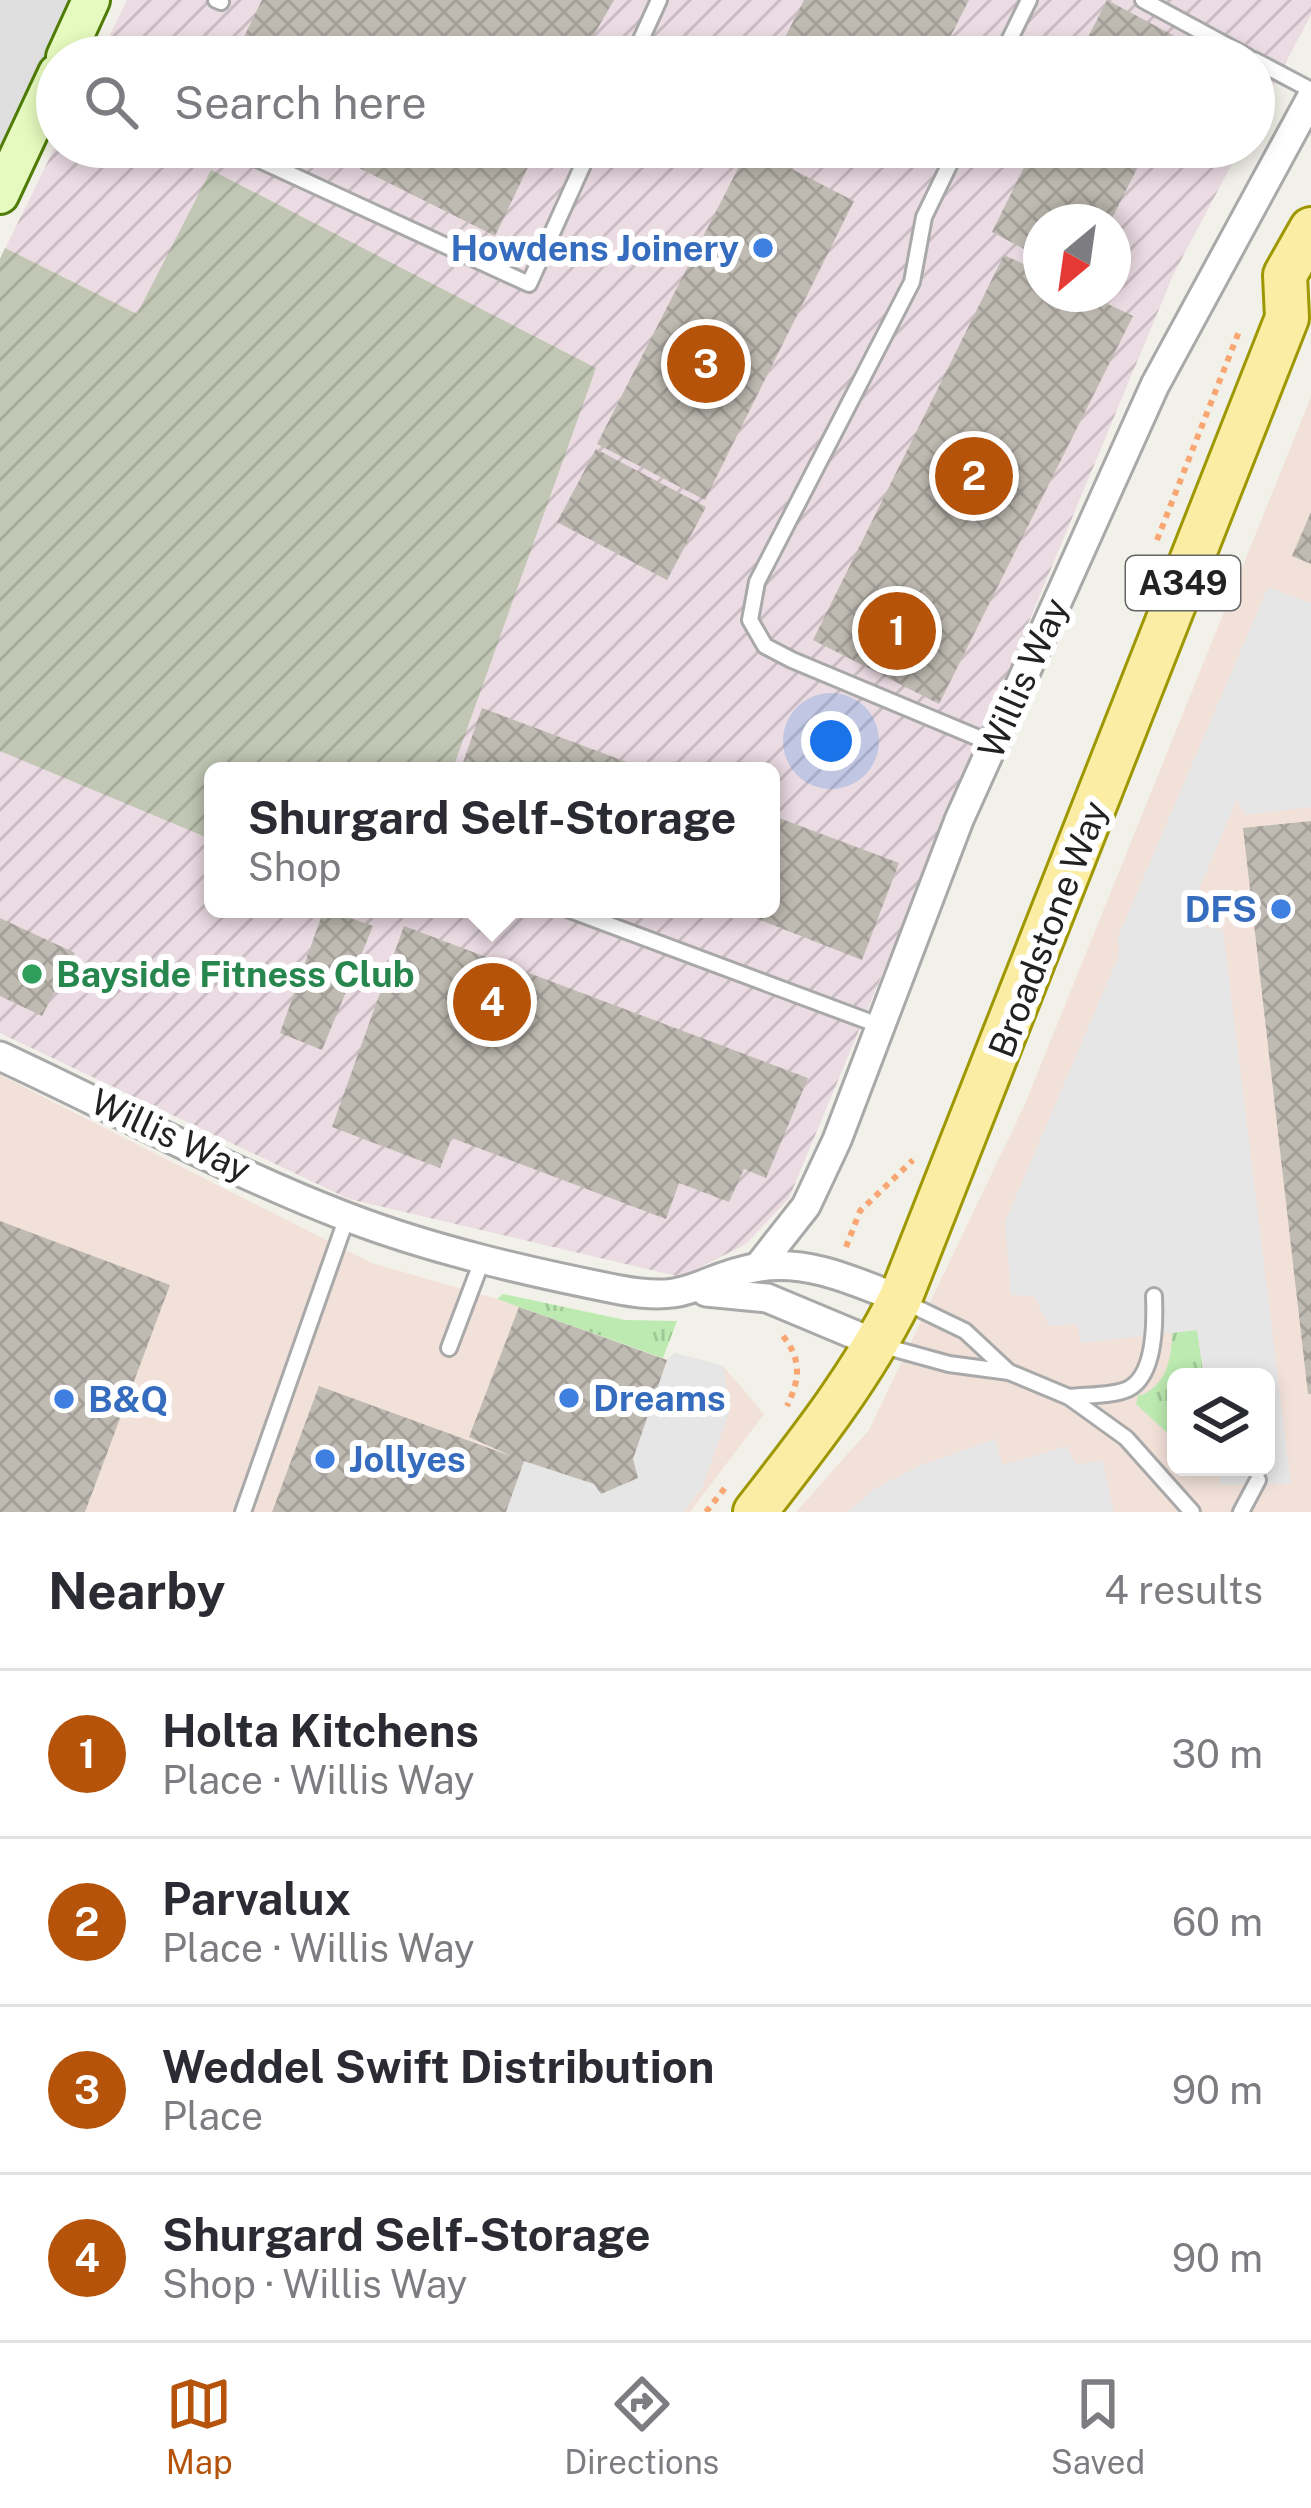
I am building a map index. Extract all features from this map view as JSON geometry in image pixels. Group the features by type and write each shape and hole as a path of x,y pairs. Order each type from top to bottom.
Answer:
{"main road":[{"name":"Broadstone Way","path":"744,1495 878,1344 899,1300 1299,308 1285,275 1311,229"}],"street":[{"path":"75,36 92,0"},
{"name":"Willis Way","path":"1275,161 1311,94"},
{"path":"0,195 36,118"},
{"name":"Willis Way","path":"758,1267 806,1206 837,1140 993,744 1155,386 1271,168"},
{"name":"Willis Way","path":"0,1056 347,1217 483,1258 662,1296 696,1292 758,1267 835,1274 899,1300"},
{"path":"696,1292 767,1298 878,1344"}],"lane":[{"path":"642,36 658,0"},
{"path":"1011,36 1029,0"},
{"path":"1143,0 1210,36"},
{"path":"1275,72 1311,94"},
{"path":"277,168 529,284 581,168"},
{"path":"948,168 923,217 912,282 757,582 750,620 765,646 792,660 993,744"},
{"path":"591,918 881,1026"},
{"path":"243,1512 347,1217"},
{"path":"449,1348 483,1258"},
{"path":"1069,1397 1127,1389 1141,1377 1155,1326 1154,1296"},
{"path":"899,1300 965,1331 1009,1372"},
{"path":"878,1344 950,1364 1009,1372 1069,1397 1126,1438 1192,1512"},
{"path":"1240,1512 1258,1480"}],"path":[{"path":"778,1328 797,1354 797,1384 787,1408"},
{"path":"706,1512 744,1495"}],"shaded area":[{"path":"0,0 91,0 70,36 36,36 36,93 0,154"},
{"path":"127,0 1311,0 1311,15 1275,83 1275,36 109,36"},
{"path":"45,168 1230,168 1174,273 789,1198 746,1244 681,1277 349,1199 0,1033 0,259"},
{"path":"211,170 596,368 455,762 204,762 204,836 0,751 0,259 5,248 137,314"},
{"path":"1311,397 1311,1512 796,1512 869,1430 1025,1104"},
{"path":"1268,587 1311,603 1311,807 1245,815 1237,799 1194,901 1203,927 1223,929 1291,1484 1220,1485 1218,1476 1275,1476 1275,1368 1203,1368 1197,1330 1081,1343 1077,1324 1049,1326 1034,1296 1011,1295 1005,1222 1119,955 1118,937"},
{"path":"0,1075 372,1263 497,1299 666,1360 675,1353 723,1366 764,1414 690,1512 0,1512"},
{"path":"675,1353 723,1366 730,1410 702,1488 683,1512 506,1512 524,1461 633,1459 667,1360"},
{"path":"995,1439 1003,1465 1067,1446 1076,1465 1102,1460 1114,1512 848,1512 874,1489 919,1466"}],"green space":[{"path":"503,1294 625,1320 677,1321 663,1358 497,1299"},
{"path":"1197,1330 1203,1368 1167,1368 1167,1433 1136,1404 1139,1394 1155,1386 1165,1373 1172,1333"}],"building":[{"path":"262,0 614,0 593,36 244,36"},
{"path":"804,0 969,0 951,36 786,36"},
{"path":"1107,0 1174,36 1089,36"},
{"path":"359,168 528,168 495,236"},
{"path":"738,168 790,168 854,201 705,500 597,444"},
{"path":"1024,168 1137,168 1119,204 1023,204 1023,248 992,232"},
{"path":"1004,255 1023,264 1023,312 1125,312 1133,316 939,704 813,640"},
{"path":"596,449 706,507 667,580 557,522"},
{"path":"1311,512 1311,564 1292,556"},
{"path":"482,708 627,762 463,762"},
{"path":"780,818 899,863 862,960 755,918 780,918"},
{"path":"1311,821 1311,1394 1308,1394 1243,828"},
{"name":"Bayside Fitness Club","path":"0,918 75,953 42,1016 0,996"},
{"path":"321,918 350,918 373,926 322,1050 280,1033"},
{"path":"404,926 808,1078 766,1178 744,1169 729,1202 679,1183 666,1219 452,1138 440,1168 332,1127"},
{"name":"B&Q","path":"0,1221 170,1285 85,1512 0,1512"},
{"path":"519,1307 667,1360 633,1459 638,1478 601,1494 594,1484 524,1461 506,1512 272,1512 319,1386 511,1456 469,1437"}],"place":[{"name":"Howdens Joinery","path":"763,248"},
{"name":"Weddel Swift Distribution","path":"706,364"},
{"name":"Parvalux","path":"974,476"},
{"name":"Holta Kitchens","path":"897,631"},
{"name":"DFS","path":"1281,909"},
{"name":"Bayside Fitness Club","path":"32,974"},
{"name":"Shurgard Self-Storage","path":"492,1002"},
{"name":"Dreams","path":"569,1398"},
{"name":"B&Q","path":"64,1399"},
{"name":"Jollyes","path":"325,1459"}]}
